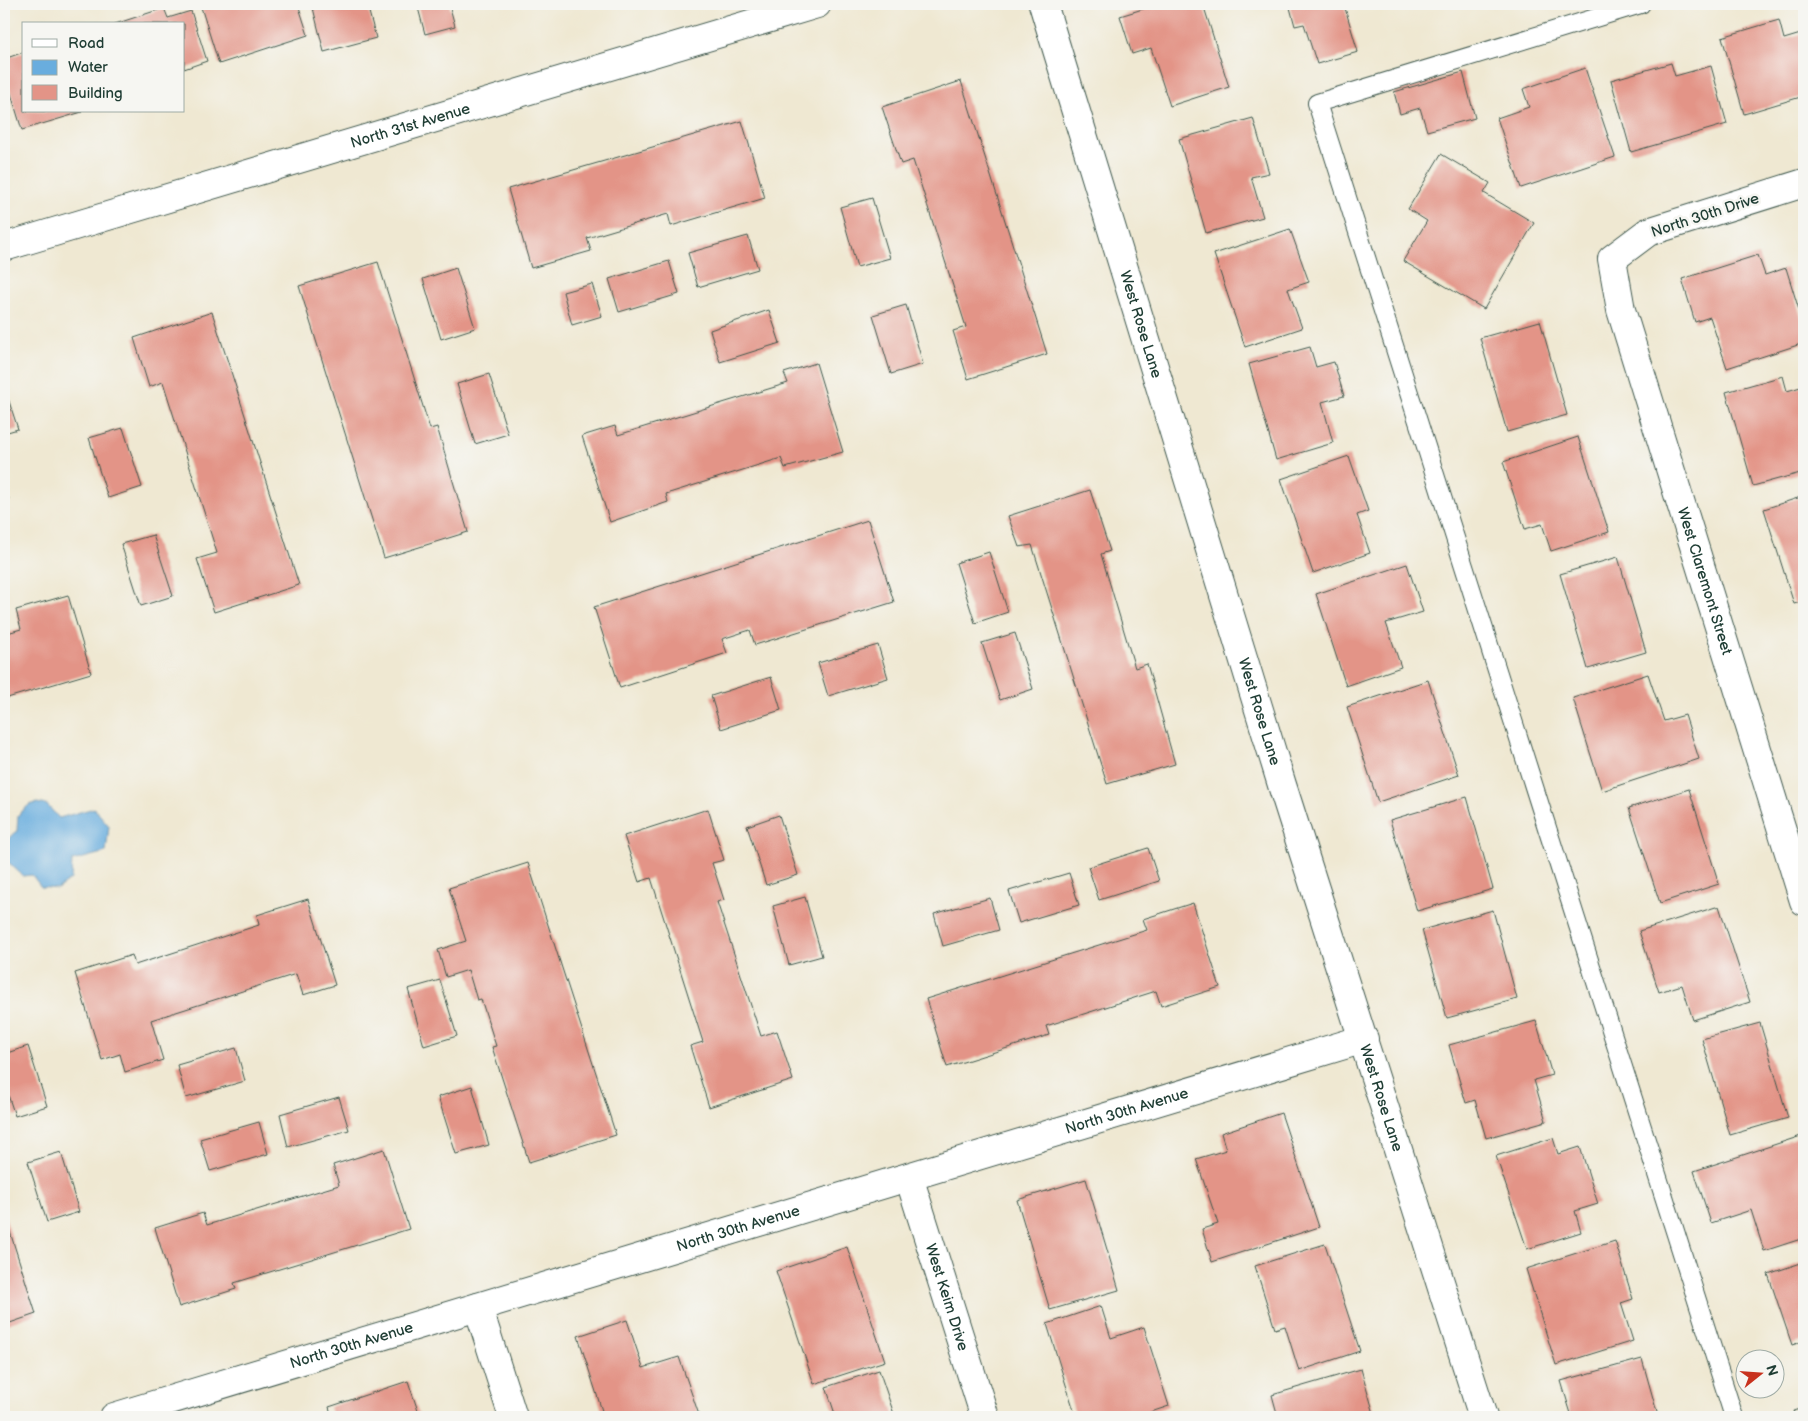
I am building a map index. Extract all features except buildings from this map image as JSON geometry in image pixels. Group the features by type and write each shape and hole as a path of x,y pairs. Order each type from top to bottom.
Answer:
{"street":[{"name":"North 31st Avenue","path":"4,247 817,4"},
{"name":"West Rose Lane","path":"1043,4 1279,776 1483,1417"},
{"name":"North 30th Drive","path":"1612,259 1648,232 1804,183"},
{"name":"West Claremont Street","path":"1612,259 1621,310 1804,901"},
{"name":"North 30th Avenue","path":"114,1417 1364,1039"},
{"name":"West Keim Drive","path":"909,1177 985,1417"},
{"path":"478,1307 512,1417"}],"lane":[{"path":"1641,4 1317,103 1734,1417"}],"water":[{"path":"37,803 47,805 59,818 94,808 109,826 106,852 72,861 71,879 57,889 41,887 32,875 23,876 6,860 7,843 10,837 17,831 18,815 29,805"}]}
